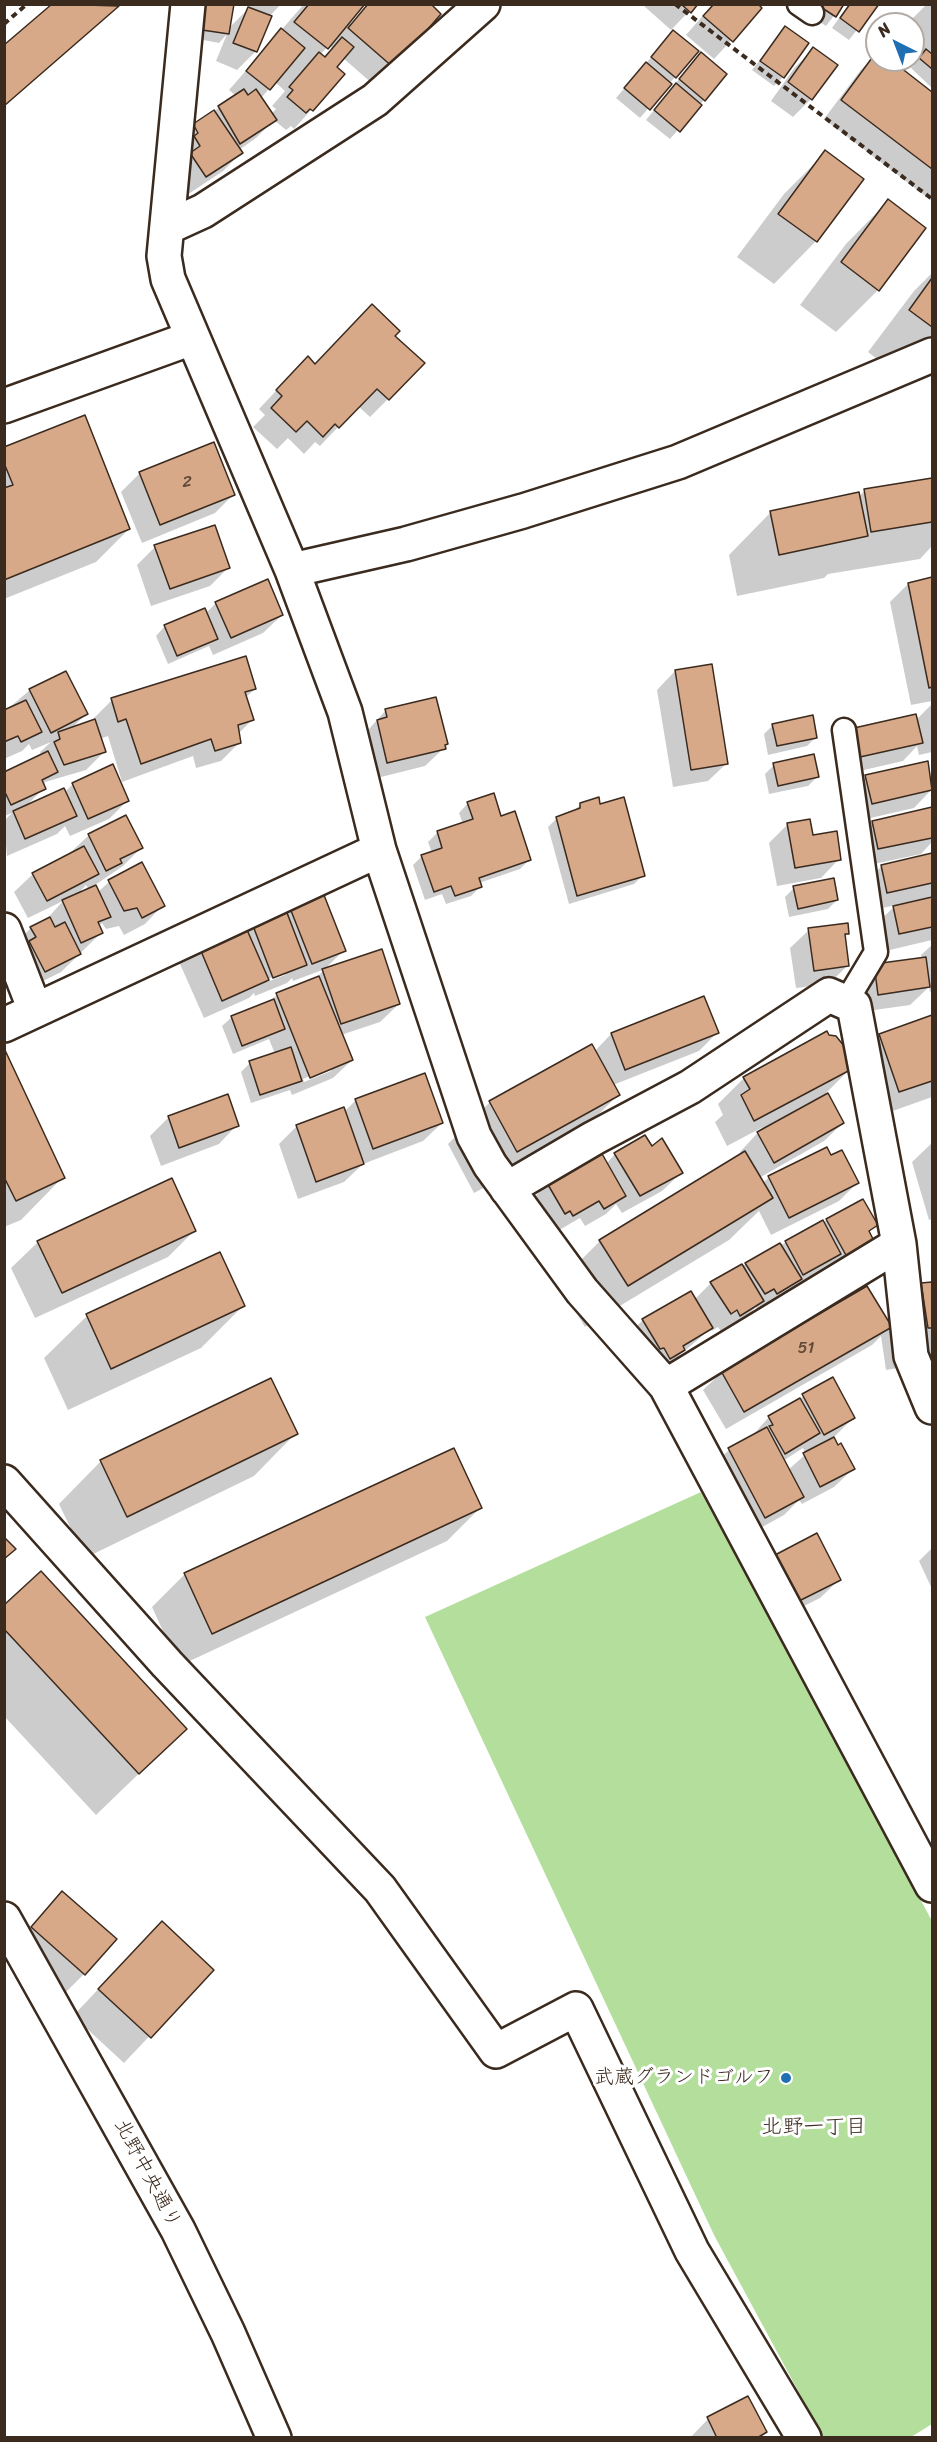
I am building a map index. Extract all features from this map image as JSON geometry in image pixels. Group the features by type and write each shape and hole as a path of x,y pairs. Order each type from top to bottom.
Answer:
{"street":[{"path":"188,4 164,256 168,279 292,570 345,712 379,850 474,1136 507,1190 582,1290 666,1386 933,1885"},
{"path":"168,227 203,211 375,100 471,8"},
{"path":"4,406 192,338"},
{"path":"292,570 406,544 523,511 678,462 933,355"},
{"path":"4,1025 379,850"},
{"path":"4,930 34,1010"},
{"path":"507,1190 594,1138 690,1087 829,995 854,1006 899,1244 911,1356 933,1407"},
{"path":"666,1386 899,1244"},
{"path":"4,1482 167,1664 380,1889 496,2051 576,2009 692,2251 804,2438"},
{"name":"北野中央通り","path":"4,1919 178,2230 228,2333 274,2438"}],"lane":[{"path":"844,730 876,952 846,1002"}],"path":[{"path":"4,24 27,4"},
{"path":"675,4 933,199"}],"green space":[{"name":"武蔵グランドゴルフ","path":"701,1492 932,1921 932,2424 911,2437 823,2437 714,2235 425,1617"}],"building":[{"path":"52,4 119,6 4,106 4,45"},
{"path":"206,4 234,4 229,34 202,30"},
{"path":"309,4 365,4 328,49 294,22"},
{"path":"368,4 431,4 441,14 394,68 348,28"},
{"path":"681,4 698,4 691,13"},
{"path":"714,4 758,4 762,8 733,42 703,16"},
{"path":"816,4 844,4 836,17"},
{"path":"850,4 879,4 873,12 865,12 865,24 859,32 840,18"},
{"path":"248,7 272,16 257,52 233,43"},
{"path":"785,26 809,43 784,78 760,61"},
{"path":"281,28 305,48 270,90 246,71"},
{"path":"673,30 699,51 676,78 651,57"},
{"path":"342,37 354,47 337,67 345,74 313,111 310,109 306,113 287,97 293,90 289,87 319,52 325,57"},
{"path":"813,47 838,65 812,100 788,82"},
{"path":"925,50 932,54 932,69 925,63"},
{"path":"701,52 727,74 705,101 679,79"},
{"path":"646,62 672,84 650,110 624,88"},
{"path":"865,67 865,72 906,72 932,92 932,169 841,100"},
{"path":"676,83 702,105 680,132 654,110"},
{"path":"244,89 248,95 256,89 277,120 240,144 218,106"},
{"path":"214,110 243,153 206,177 190,153 200,146 194,136 198,133 193,124"},
{"path":"825,150 864,179 817,242 778,214"},
{"path":"888,199 926,228 879,291 841,262"},
{"path":"932,278 932,327 909,310"},
{"path":"372,304 400,331 395,336 425,363 389,400 377,389 339,428 335,424 323,437 307,421 296,432 271,408 282,396 276,390 308,356 315,364"},
{"path":"85,415 130,529 4,580 4,488 13,485 4,463 4,447"},
{"path":"214,442 235,495 160,525 139,472"},
{"path":"932,478 932,522 871,532 864,489"},
{"path":"859,492 868,536 779,555 770,511"},
{"path":"215,525 230,568 170,589 154,545"},
{"path":"932,577 932,687 929,688 908,583"},
{"path":"268,579 283,615 231,638 215,602"},
{"path":"205,608 218,639 177,656 164,625"},
{"path":"246,656 256,689 245,692 254,720 238,725 241,743 215,751 211,739 141,764 126,719 118,722 111,698"},
{"path":"712,664 728,764 691,770 675,670"},
{"path":"66,671 88,714 51,733 29,689"},
{"path":"436,697 448,744 445,745 446,749 387,763 377,720 387,717 385,709"},
{"path":"26,700 42,732 21,742 18,736 4,742 4,710"},
{"path":"916,714 923,743 860,757 854,728"},
{"path":"813,715 817,738 777,746 772,724"},
{"path":"95,719 106,752 64,765 54,742 60,739 58,732"},
{"path":"48,751 58,772 42,780 46,789 11,805 4,790 4,772"},
{"path":"814,754 819,777 778,786 773,763"},
{"path":"928,761 932,790 872,804 865,775"},
{"path":"113,764 129,801 88,819 72,783"},
{"path":"64,788 77,816 25,839 13,811"},
{"path":"494,793 501,816 515,811 531,860 479,878 482,887 455,896 451,886 434,892 421,855 442,848 437,831 473,819 467,802"},
{"path":"599,797 600,804 624,797 645,876 577,896 556,817 580,808 580,803"},
{"path":"932,807 932,838 878,849 872,821"},
{"path":"126,815 143,848 120,859 122,863 106,871 88,834"},
{"path":"810,819 813,835 837,831 841,860 795,868 787,823"},
{"path":"84,846 99,874 47,901 32,873"},
{"path":"932,853 932,883 887,893 881,865"},
{"path":"142,862 165,906 142,918 137,908 124,911 108,880"},
{"path":"834,878 838,900 798,909 793,886"},
{"path":"96,885 111,917 98,922 103,933 81,943 62,900"},
{"path":"322,890 346,951 312,964 288,903"},
{"path":"932,897 932,927 899,934 893,906"},
{"path":"284,905 307,965 273,978 250,918"},
{"path":"50,917 55,927 65,922 81,954 45,972 29,941 36,937 30,927"},
{"path":"244,923 269,980 222,1001 198,944"},
{"path":"848,923 849,934 845,934 849,966 814,971 808,928"},
{"path":"382,949 400,1004 341,1024 322,969"},
{"path":"926,957 930,987 878,995 874,964"},
{"path":"319,976 353,1060 310,1078 276,993"},
{"path":"704,996 719,1033 625,1070 611,1033"},
{"path":"274,999 285,1029 242,1046 231,1016"},
{"path":"932,1015 932,1081 899,1092 879,1034"},
{"path":"827,1031 829,1035 836,1036 848,1051 852,1069 754,1121 741,1095 750,1089 743,1077"},
{"path":"592,1044 620,1095 517,1152 489,1101"},
{"path":"291,1047 302,1081 260,1095 249,1061"},
{"path":"4,1048 65,1178 16,1201 4,1177"},
{"path":"425,1073 443,1123 373,1149 355,1099"},
{"path":"828,1093 844,1123 774,1163 757,1132"},
{"path":"228,1094 239,1126 179,1148 168,1116"},
{"path":"344,1107 364,1164 316,1182 296,1125"},
{"path":"645,1135 652,1146 662,1138 683,1173 640,1196 614,1153"},
{"path":"827,1147 831,1155 842,1150 859,1183 789,1218 768,1176"},
{"path":"745,1151 773,1198 628,1286 599,1240"},
{"path":"601,1152 626,1196 604,1209 599,1201 573,1216 570,1211 565,1214 547,1183"},
{"path":"172,1178 196,1231 62,1293 37,1241"},
{"path":"863,1199 878,1225 869,1231 874,1241 847,1257 826,1219"},
{"path":"823,1220 841,1254 803,1275 785,1241"},
{"path":"780,1243 802,1279 777,1294 774,1289 765,1294 745,1263"},
{"path":"220,1252 245,1306 111,1369 86,1314"},
{"path":"742,1264 764,1301 740,1316 737,1310 731,1314 710,1282"},
{"path":"932,1282 932,1328 928,1328 921,1283"},
{"path":"867,1286 892,1327 744,1412 721,1371"},
{"path":"691,1291 713,1328 683,1346 685,1350 670,1359 664,1348 660,1349 642,1319"},
{"path":"833,1377 855,1418 824,1435 802,1394"},
{"path":"271,1378 298,1434 127,1517 100,1460"},
{"path":"800,1398 820,1433 785,1454 769,1426 773,1425 768,1416"},
{"path":"767,1427 804,1497 765,1518 728,1448"},
{"path":"834,1437 838,1445 841,1443 855,1469 820,1487 803,1453"},
{"path":"454,1448 482,1508 212,1634 184,1573"},
{"path":"817,1533 841,1580 799,1601 775,1555"},
{"path":"4,1537 16,1549 4,1559"},
{"path":"41,1571 187,1729 139,1774 4,1629 4,1605"},
{"path":"62,1891 117,1939 85,1975 31,1927"},
{"path":"162,1921 214,1970 151,2038 98,1989"},
{"path":"748,2396 767,2432 757,2438 717,2438 707,2417"}],"place":[{"name":"武蔵グランドゴルフ","path":"786,2078"}],"district":[{"name":"北野一丁目","path":"814,2128"}]}
